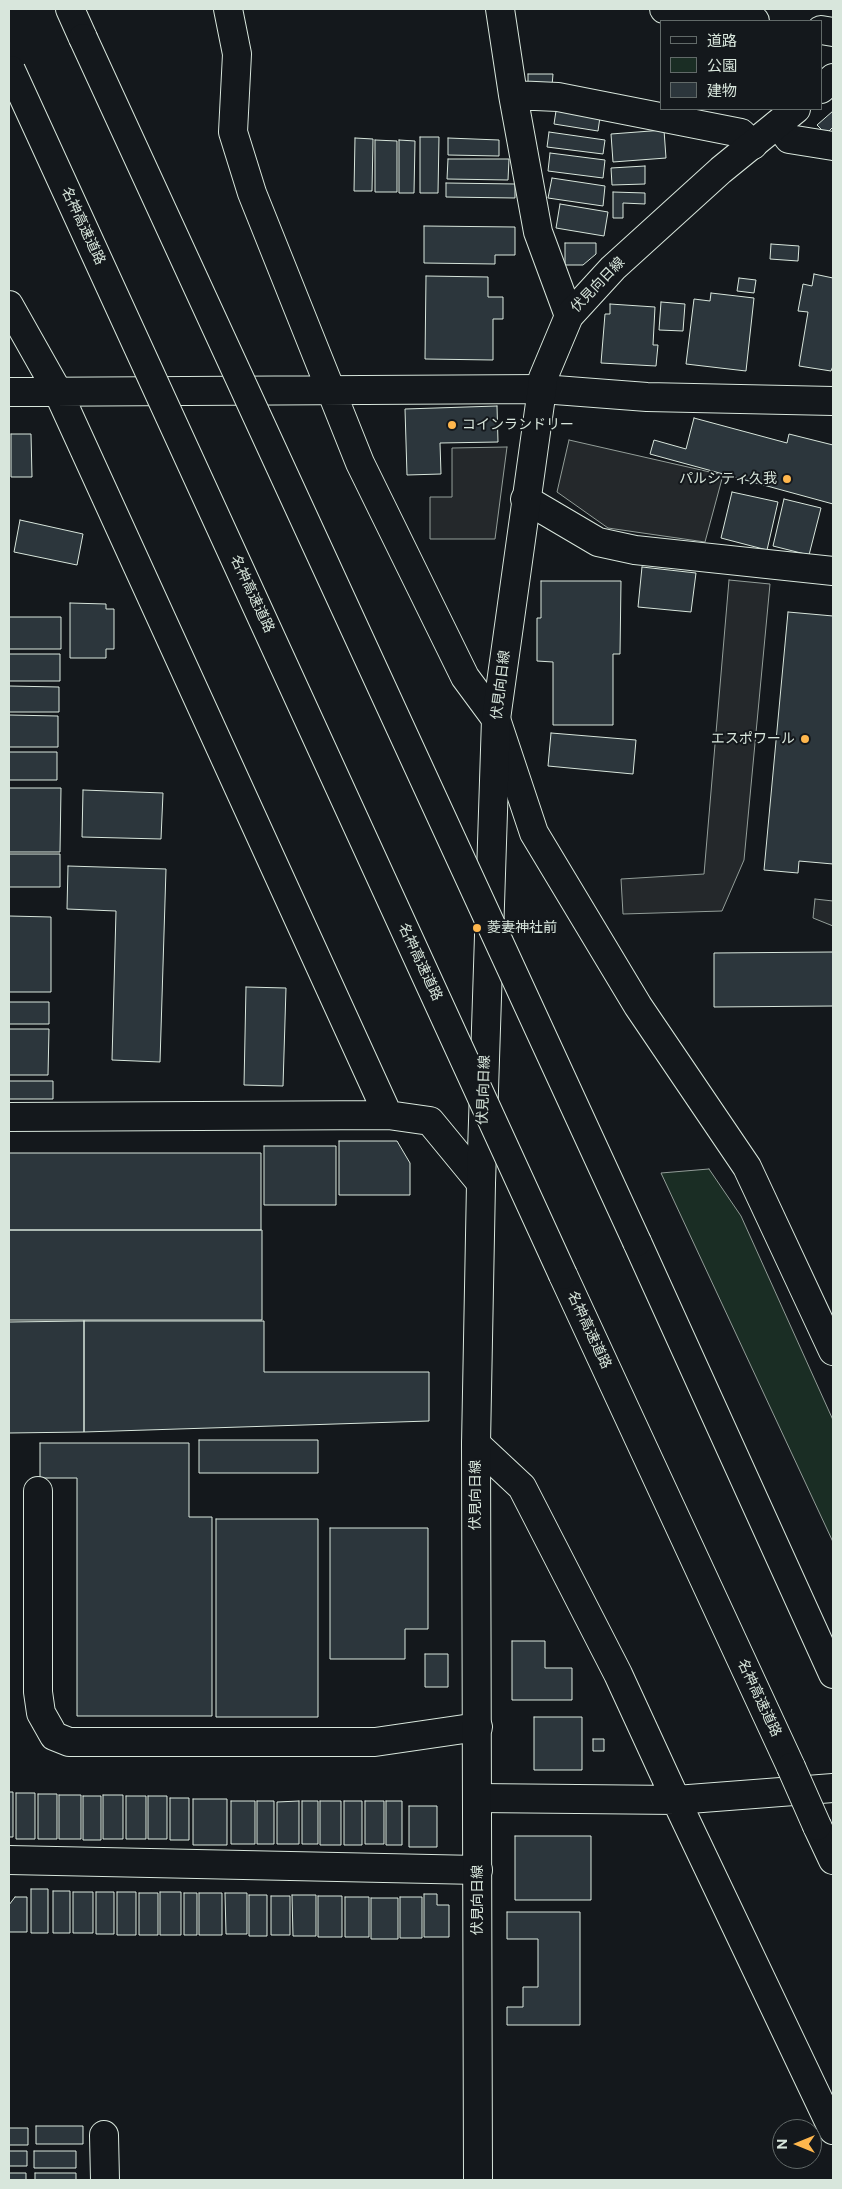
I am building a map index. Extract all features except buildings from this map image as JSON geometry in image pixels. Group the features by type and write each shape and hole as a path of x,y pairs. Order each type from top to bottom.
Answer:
{"main road":[{"path":"70,9 637,1242 833,1674"},
{"path":"228,9 237,54 233,132 252,194 360,463 465,677 496,719 534,832 638,1006 747,1167 833,1351"},
{"path":"500,9 513,95 538,232 569,316"},
{"path":"664,9 747,20"},
{"name":"名神高速道路","path":"10,67 833,1860"},
{"path":"822,87 833,78"},
{"path":"513,95 558,97 741,133 752,145"},
{"path":"787,116 789,139 833,146"},
{"name":"伏見向日線","path":"478,2180 476,1444 481,1183 496,719 543,378 569,316 613,268 721,170 787,116"},
{"path":"9,305 58,392 388,1115"},
{"path":"9,392 542,389 647,397 833,401"},
{"path":"525,499 598,542 635,550 833,571"},
{"path":"9,1117 388,1115 430,1121 481,1183"},
{"path":"476,1444 522,1487 618,1674 833,2130"},
{"path":"38,1491 38,1692 41,1713 54,1736 69,1742 376,1742 478,1726"},
{"path":"478,1798 676,1800 833,1788"},
{"path":"9,1860 478,1870"},
{"path":"104,2135 105,2180"}],"green space":[{"path":"709,1169 741,1216 833,1420 833,1542 661,1173"}],"shaded area":[{"path":"569,440 723,475 705,542 608,528 557,492"},
{"path":"507,447 495,539 430,539 430,497 452,497 452,448"},
{"path":"729,580 770,584 744,860 722,911 623,914 621,879 704,874"},
{"path":"815,899 833,901 833,926 813,918"}],"place":[{"name":"コインランドリー","path":"452,425"},
{"name":"パルシティ久我","path":"787,479"},
{"name":"エスポワール","path":"805,739"},
{"name":"菱妻神社前","path":"477,928"}]}
